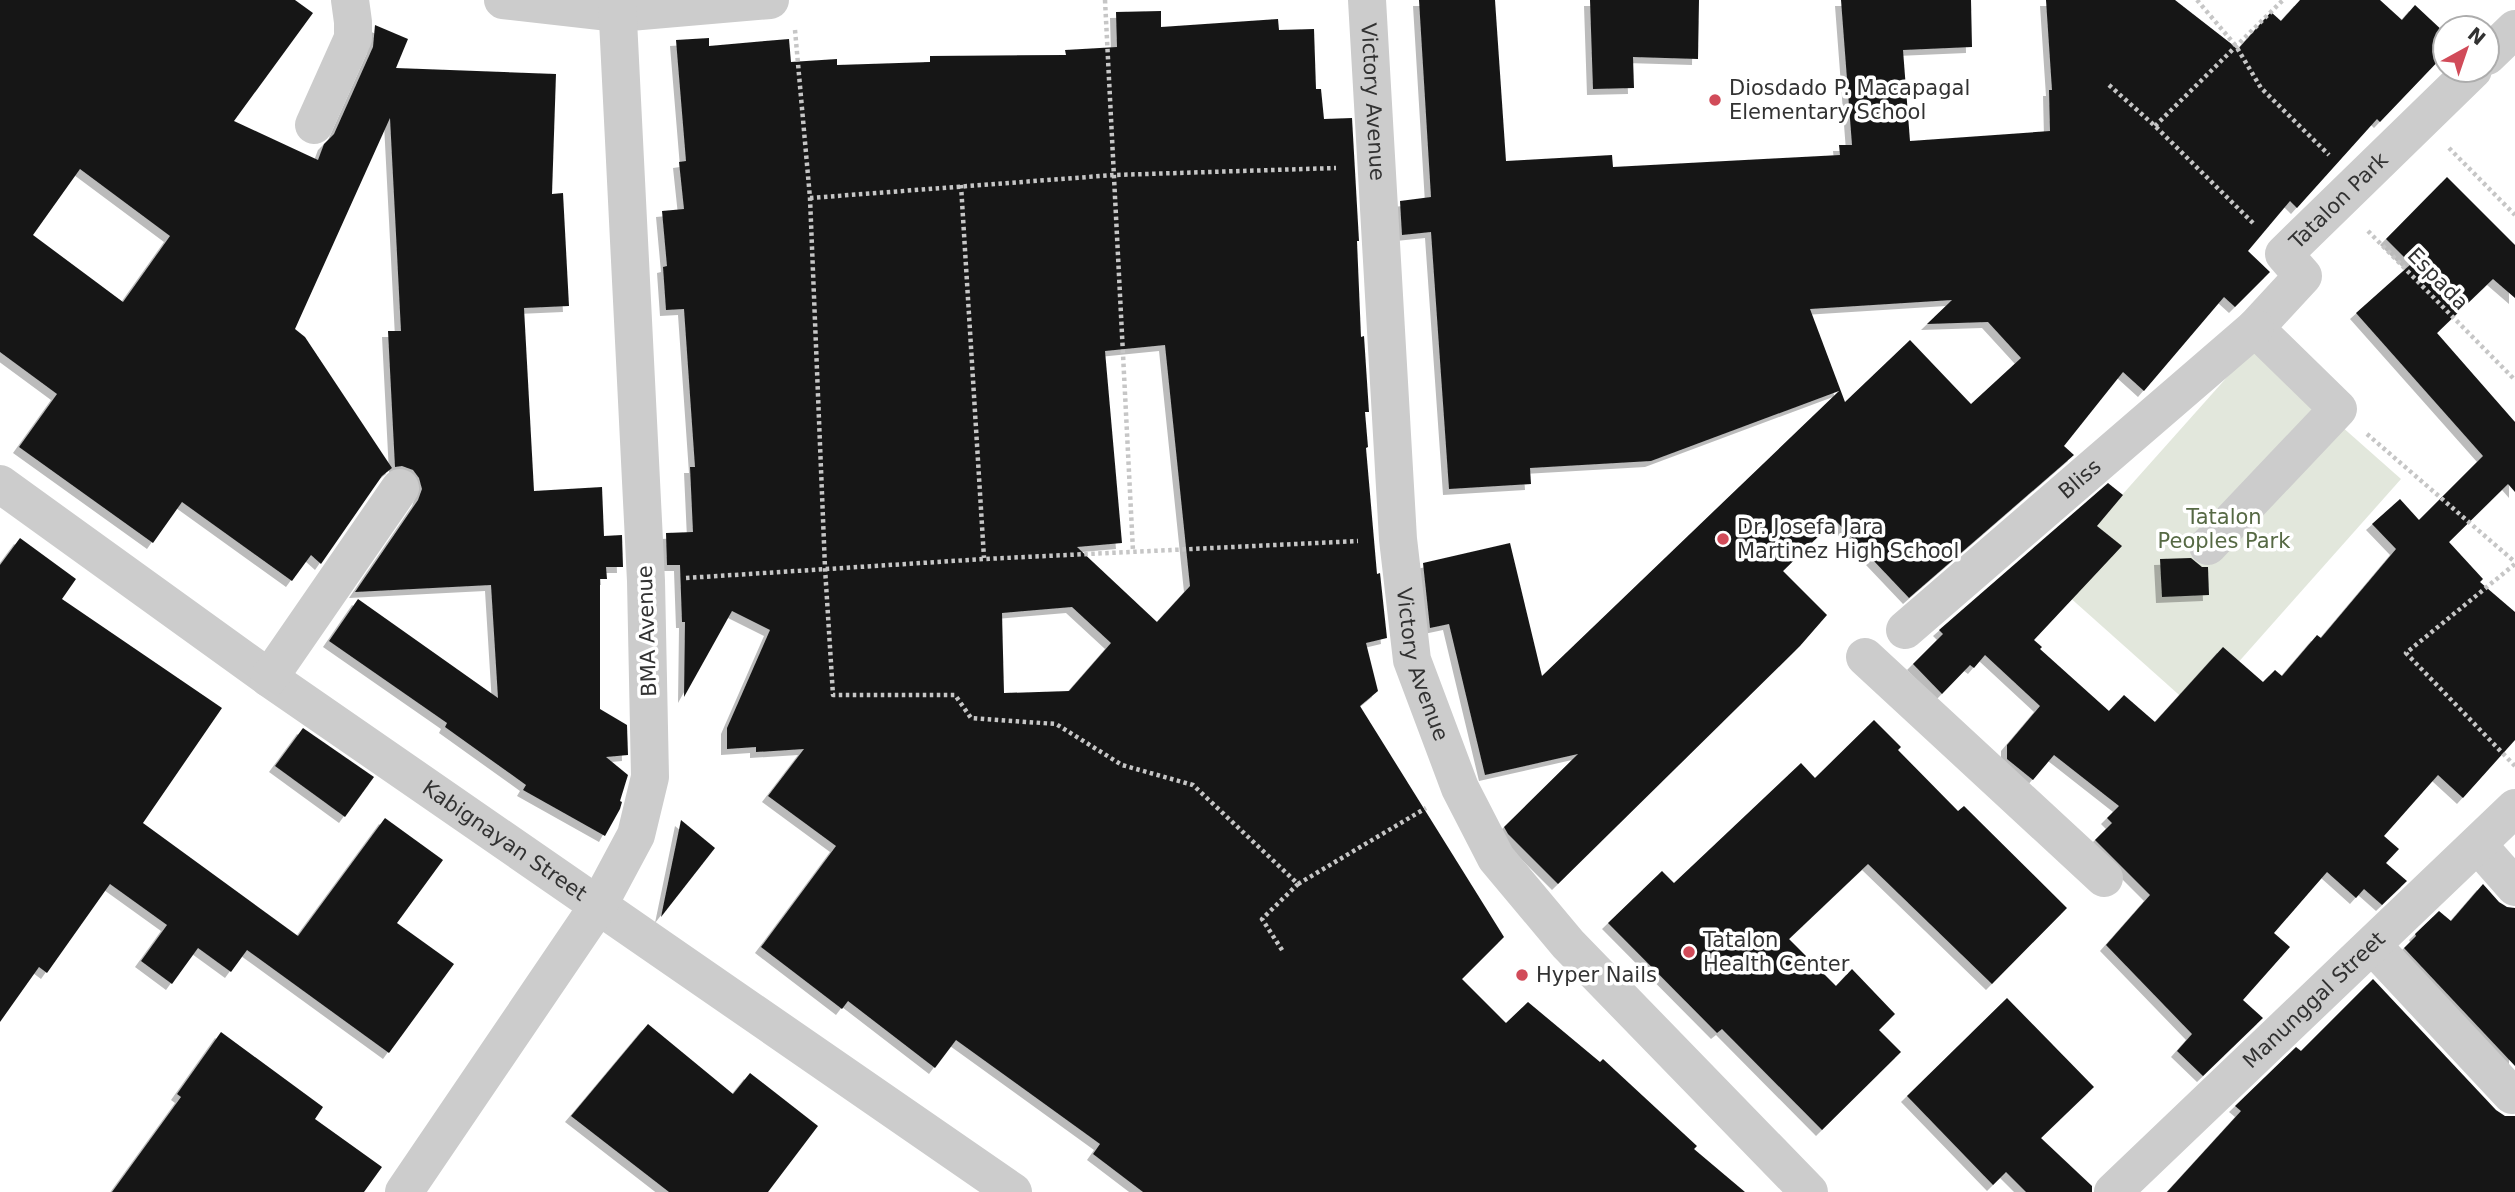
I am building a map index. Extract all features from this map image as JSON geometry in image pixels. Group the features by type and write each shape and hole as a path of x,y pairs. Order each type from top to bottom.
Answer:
{"street":[{"path":"314,125 353,37 354,22 350,0"},
{"path":"503,0 783,13"},
{"name":"Victory Avenue","path":"1367,0 1398,539 1412,660 1460,788 1496,858 1568,944 1809,1192"},
{"name":"BMA Avenue","path":"404,1192 598,906 636,835 650,777 646,581 618,6"},
{"path":"2501,42 2515,29"},
{"name":"Tatalon Park","path":"2255,328 2303,275 2284,254 2458,84"},
{"path":"2208,546 2338,409 2255,328"},
{"name":"Bliss","path":"1905,630 2255,328"},
{"name":"Kabignayan Street","path":"0,484 269,678 1013,1192"},
{"path":"269,678 400,488"},
{"path":"1865,657 2104,878"},
{"name":"Manunggal Street","path":"2113,1192 2515,808"},
{"path":"2478,845 2515,887"},
{"path":"2373,946 2512,1095"}],"path":[{"path":"1105,0 1133,552"},
{"name":"Espada","path":"2197,0 2236,46 2261,88 2515,380"},
{"path":"2155,127 2283,0"},
{"path":"783,13 810,198 825,568 833,695 954,695 971,718 1056,724 1122,765 1193,785 1298,884"},
{"path":"2109,85 2284,254"},
{"path":"2421,120 2515,215"},
{"path":"810,198 1114,175 1377,166"},
{"path":"961,185 984,559"},
{"path":"2338,409 2515,563 2406,653 2515,766"},
{"path":"646,581 984,559 1398,539"},
{"path":"1284,953 1262,919 1298,884 1460,788"}],"green space":[{"name":"Tatalon Peoples Park","path":"2253,348 2401,479 2196,710 2048,578"}],"building":[{"path":"0,0 295,0 313,13 234,121 318,160 324,144 334,134 373,47 375,25 408,39 396,68 556,74 552,194 563,193 569,306 524,308 534,491 602,487 604,536 622,535 623,567 606,567 607,579 600,579 600,709 627,725 628,755 606,757 628,775 620,809 605,836 523,790 526,785 445,727 447,723 329,641 358,599 498,698 491,585 355,592 418,500 422,489 413,470 402,466 395,467 388,331 401,331 390,118 295,329 305,337 392,468 382,476 321,564 311,555 292,581 182,502 153,543 19,447 57,394 0,352","holes":["80,169 170,236 123,302 33,235"]},
{"path":"1419,0 1495,0 1506,161 1612,155 1613,167 1840,155 1839,145 1852,145 1841,0 1971,0 1972,47 1903,50 1910,141 2050,131 2049,90 2052,90 2046,0 2175,0 2238,49 2271,12 2281,21 2300,0 2380,0 2402,20 2415,5 2431,20 2431,69 2380,122 2377,119 2297,208 2290,201 2248,251 2270,272 2235,307 2224,297 2144,391 2123,372 2064,446 2074,455 1909,598 1835,520 1783,571 1827,615 1800,646 1558,884 1504,827 1578,754 1485,775 1449,624 1430,628 1423,563 1510,543 1542,676 1839,391 1651,461 1530,468 1531,484 1449,489 1431,232 1402,235 1400,201 1431,197","holes":["1952,300 1927,324 1988,322 2021,358 1971,404 1910,340 1845,402 1810,309"]},
{"path":"1590,0 1699,0 1698,59 1633,57 1634,88 1593,89"},
{"path":"1161,11 1161,27 1278,19 1279,30 1314,29 1316,89 1321,89 1324,119 1352,118 1361,337 1364,336 1369,412 1365,412 1366,448 1377,574 1380,573 1387,638 1366,643 1378,691 1360,706 1504,937 1462,979 1506,1023 1528,1002 1600,1062 1603,1059 1697,1146 1694,1149 1745,1192 1143,1192 1093,1154 1100,1144 956,1040 935,1068 848,1001 842,1009 761,947 836,846 768,796 804,749 756,752 756,747 727,749 727,728 770,630 732,611 684,697 685,622 682,622 680,565 667,565 666,533 693,532 690,467 695,467 684,309 666,310 663,267 667,266 662,211 684,209 679,162 686,161 676,40 709,38 709,46 789,39 791,62 837,59 837,65 930,62 930,56 1066,55 1065,50 1117,47 1116,12","holes":["1165,345 1190,586 1157,622 1077,547 1122,543 1105,351","1072,607 1111,643 1069,691 1004,693 1002,613"]},
{"path":"2447,177 2515,245 2515,298 2493,279 2437,333 2515,422 2515,492 2508,484 2449,542 2483,579 2480,582 2515,612 2515,740 2463,798 2438,775 2384,836 2399,849 2386,863 2407,881 2382,905 2364,889 2356,898 2327,872 2274,933 2290,947 2243,1000 2263,1018 2203,1076 2177,1051 2192,1034 2106,945 2150,895 2095,840 2112,823 2107,818 2119,806 2054,755 2033,780 2007,759 2007,745 2040,706 1985,655 1974,668 1970,665 1942,694 1913,664 1943,634 1939,630 2108,483 2123,495 2097,526 2122,546 2034,640 2042,647 2040,649 2109,711 2124,695 2155,722 2223,647 2263,682 2275,670 2282,676 2317,635 2321,638 2396,549 2372,524 2400,499 2419,520 2483,456 2356,313 2411,264 2386,239"},
{"path":"20,538 76,579 62,599 222,708 143,823 298,936 385,818 443,860 397,923 454,964 389,1053 247,950 231,972 198,948 172,984 141,961 167,925 110,884 47,973 39,967 0,1022 0,565"},
{"path":"2191,558 2202,567 2208,567 2209,595 2162,597 2160,559"},
{"path":"1874,720 1901,747 1898,750 1958,811 1964,806 2067,908 1992,984 1868,864 1789,939 1836,986 1852,969 1895,1014 1879,1030 1901,1052 1822,1130 1722,1029 1717,1033 1608,923 1662,871 1674,883 1801,763 1815,778"},
{"path":"303,728 374,777 345,817 275,766"},
{"path":"681,820 715,848 661,917"},
{"path":"2483,884 2499,902 2515,908 2515,1066 2404,948 2439,911 2451,921"},
{"path":"2373,979 2496,1110 2505,1116 2515,1116 2515,1192 2167,1192 2241,1111 2235,1106 2296,1047 2301,1051"},
{"path":"2007,998 2094,1087 2041,1138 2092,1186 2092,1192 2026,1192 2006,1172 1993,1185 1907,1096"},
{"path":"648,1024 733,1094 750,1073 818,1126 768,1192 669,1192 571,1116"},
{"path":"221,1032 323,1107 315,1119 382,1167 364,1192 112,1192 181,1097 177,1094"}],"place":[{"name":"Diosdado P. Macapagal Elementary School","path":"1715,100"},
{"name":"Dr. Josefa Jara Martinez High School","path":"1723,539"},
{"name":"Tatalon Health Center","path":"1689,952"},
{"name":"Hyper Nails","path":"1522,975"}]}
